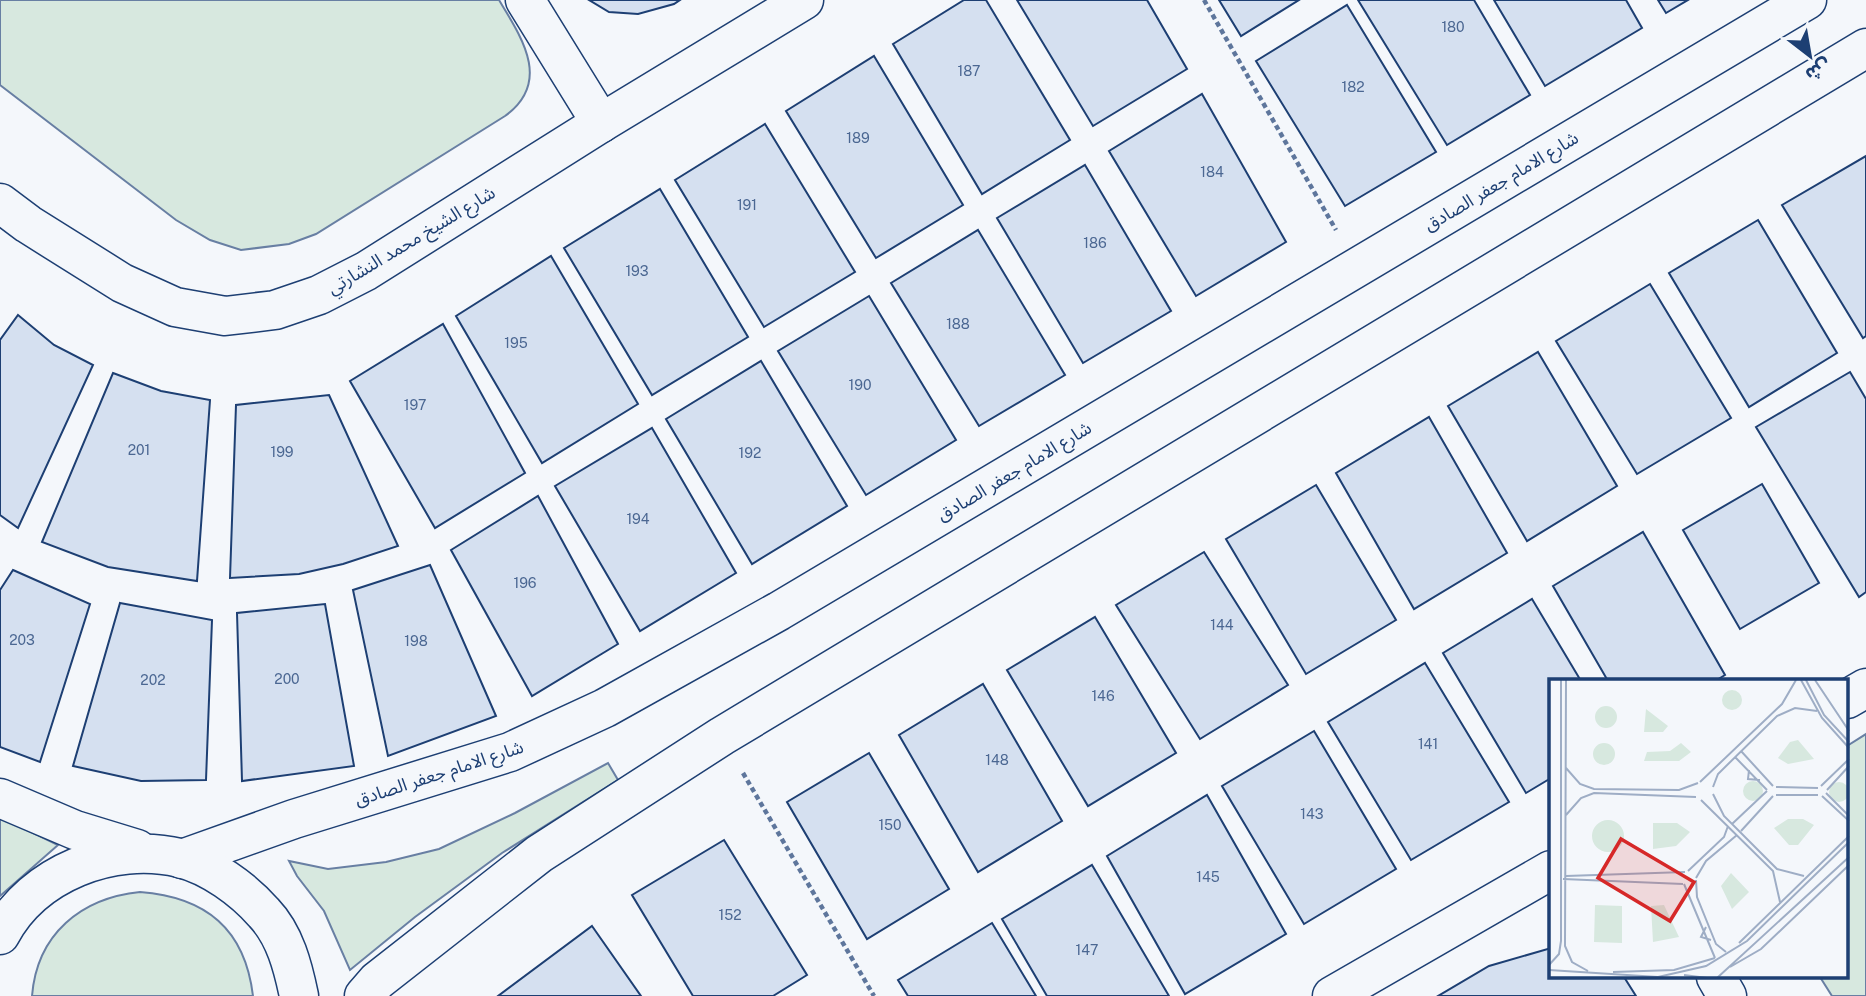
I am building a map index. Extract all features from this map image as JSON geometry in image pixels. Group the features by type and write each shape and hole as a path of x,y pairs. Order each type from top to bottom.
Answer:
{"street":[{"path":"525,0 601,123"},
{"name":"شارع الشيخ محمد النشارتي","path":"0,202 28,224 122,283 175,307 225,316 275,310 319,296 366,271 601,123 804,0"},
{"name":"شارع الامام جعفر الصادق","path":"0,935 9,918 48,881 98,859 167,856 403,787 510,752 605,708 779,611 1807,0"},
{"path":"364,996 377,981 539,854 722,736 1866,48"},
{"path":"1848,698 1866,688"},
{"path":"0,798 75,830 167,856 228,880 266,914 291,958 299,996"},
{"path":"1332,996 1549,871"},
{"path":"1717,978 1727,996"}],"path":[{"path":"1204,0 1357,266"},
{"path":"722,736 874,996"}],"shaded area":[{"path":"0,0 499,0 523,44 530,74 527,89 519,103 505,116 316,234 289,244 241,250 210,240 176,220 0,85"},
{"path":"1866,734 1866,996 1832,996 1821,978 1848,978 1848,745"},
{"path":"608,763 618,780 502,853 415,917 350,970 324,911 289,861 328,869 386,862 439,849 515,813"},
{"path":"0,817 58,845 0,896"},
{"path":"140,892 184,901 203,909 218,921 241,952 249,973 253,996 32,996 43,954 66,923 99,902"}],"building":[{"path":"589,0 680,0 638,14 609,12"},
{"path":"964,0 986,0 1070,140 982,194 893,44"},
{"path":"1017,0 1147,0 1187,69 1093,126"},
{"path":"1219,0 1299,0 1241,36"},
{"path":"1358,0 1474,0 1530,95 1447,145"},
{"path":"1494,0 1626,0 1642,28 1545,86"},
{"path":"1658,0 1688,0 1666,13"},
{"path":"1347,5 1436,152 1345,206 1256,61"},
{"path":"874,56 963,205 876,258 786,111"},
{"path":"1202,94 1286,242 1196,296 1109,151"},
{"path":"765,124 855,272 764,327 675,180"},
{"path":"1866,156 1866,336 1863,338 1782,205"},
{"path":"1085,165 1171,311 1083,363 997,218"},
{"path":"660,189 748,337 652,395 564,248"},
{"path":"1758,220 1837,353 1749,407 1669,273"},
{"path":"978,230 1065,375 979,426 891,283"},
{"path":"551,256 638,404 542,463 456,316"},
{"path":"1650,284 1731,418 1637,474 1556,341"},
{"path":"869,296 956,440 866,495 778,351"},
{"path":"18,315 54,345 93,365 18,528 0,515 0,340"},
{"path":"443,324 525,473 435,528 350,381"},
{"path":"1538,352 1617,486 1527,541 1448,406"},
{"path":"761,361 847,506 752,564 666,419"},
{"path":"1850,372 1866,399 1866,592 1859,597 1756,427"},
{"path":"113,373 161,391 210,400 197,581 108,567 42,542"},
{"path":"329,395 398,546 343,564 299,574 230,578 236,405"},
{"path":"1429,417 1507,553 1414,609 1336,473"},
{"path":"652,428 736,573 640,631 555,486"},
{"path":"1762,484 1819,583 1740,629 1683,530"},
{"path":"1316,485 1396,620 1306,674 1226,539"},
{"path":"538,496 618,644 532,696 451,550"},
{"path":"1643,532 1725,675 1718,679 1607,679 1553,586"},
{"path":"1204,552 1288,685 1200,739 1116,605"},
{"path":"430,565 496,716 388,756 353,590"},
{"path":"13,570 90,604 40,762 0,747 0,590"},
{"path":"1532,599 1580,679 1549,679 1549,779 1526,793 1443,653"},
{"path":"120,603 212,620 206,780 141,781 73,766"},
{"path":"325,604 354,766 242,781 237,613"},
{"path":"1095,617 1176,753 1088,806 1007,670"},
{"path":"1425,663 1509,802 1411,860 1328,722"},
{"path":"983,684 1062,821 978,872 899,735"},
{"path":"1314,731 1396,869 1304,924 1222,786"},
{"path":"869,753 949,889 867,939 787,802"},
{"path":"1207,795 1286,934 1185,994 1107,856"},
{"path":"724,840 807,975 773,996 693,996 632,895"},
{"path":"1092,865 1169,996 1047,996 1002,919"},
{"path":"992,923 1036,996 908,996 898,980"},
{"path":"592,926 641,996 498,996"},
{"path":"1549,949 1549,978 1625,978 1636,996 1438,996 1489,966"}]}
